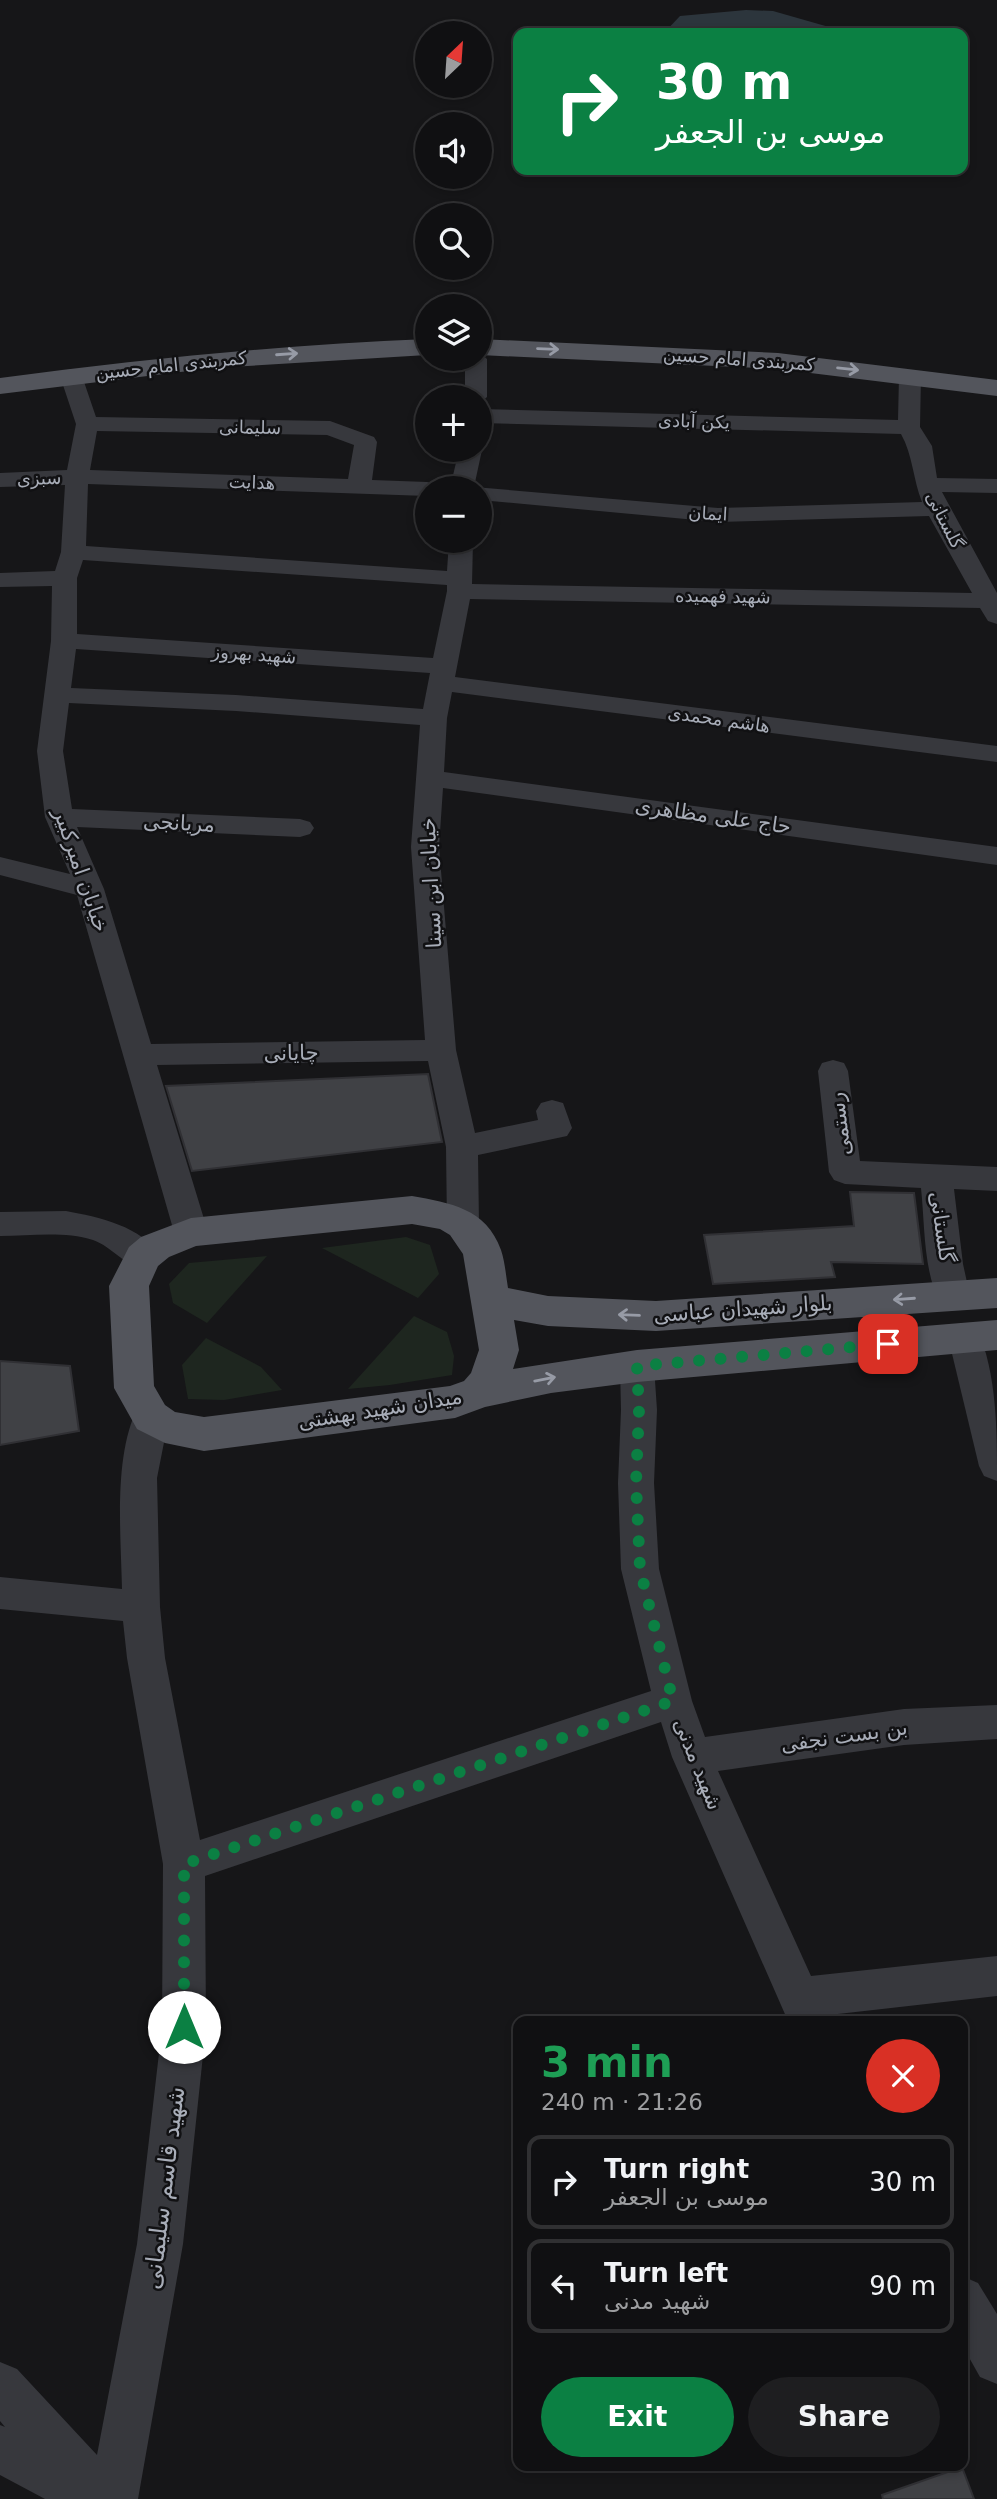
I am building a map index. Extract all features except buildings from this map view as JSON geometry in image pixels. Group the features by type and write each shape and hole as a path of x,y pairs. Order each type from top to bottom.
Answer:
{"main road":[{"name":"کمربندی امام حسین","path":"0,362 218,336 334,328 415,327"},
{"name":"کمربندی امام حسین","path":"492,327 668,331 885,350"},
{"name":"کمربندی امام حسین","path":"492,347 997,365"},
{"name":"کمربندی امام حسین","path":"0,386 234,358 415,348"},
{"name":"کمربندی امام حسین","path":"910,364 997,388"},
{"path":"151,1417 134,1388 130,1286 143,1257 155,1247 191,1232 412,1210 449,1217 463,1225"},
{"name":"میدان شهید بهشتی","path":"151,1417 164,1426 204,1434 455,1402 478,1392 489,1381 499,1350 482,1250 463,1225"},
{"name":"بلوار شهیدان عباسی","path":"491,1300 548,1311 656,1316 997,1293"},
{"path":"478,1392 551,1377 637,1366 981,1336"}],"street":[{"name":"گلستانی","path":"910,364 909,427 920,446 927,485 937,509 994,606"},
{"name":"خیابان امیرکبیر","path":"71,376 87,424 77,477 59,695 50,751 59,817 90,889 191,1232"},
{"name":"یکن آبادی","path":"492,416 909,427"},
{"name":"سلیمانی","path":"87,424 330,428 366,442 359,485"},
{"name":"سبزی","path":"0,480 77,477"},
{"name":"هدایت","path":"77,477 415,488"},
{"path":"927,485 997,486"},
{"name":"ایمان","path":"492,494 718,515 937,509"},
{"name":"خیابان ابن سینا","path":"460,553 459,585 434,718 425,847 442,1050 462,1147 463,1225"},
{"name":"شهید فهمیده","path":"0,580 69,565 459,585 994,606"},
{"name":"شهید بهروز","path":"64,641 442,674"},
{"name":"هاشم محمدی","path":"442,674 997,754"},
{"path":"59,695 236,703 434,718"},
{"name":"حاج علی مظاهری","path":"429,778 997,856"},
{"name":"مریانجی","path":"59,817 300,828"},
{"path":"0,866 90,889"},
{"name":"چایانی","path":"140,1055 442,1050"},
{"name":"رستمی","path":"833,1070 845,1172 936,1177"},
{"path":"462,1147 556,1128 552,1111"},
{"name":"گلستانی","path":"953,1296 940,1224 936,1177 997,1178"},
{"path":"0,1224 66,1223 103,1230 143,1257"},
{"path":"981,1336 997,1466"},
{"name":"شهید مدنی","path":"637,1366 639,1410 636,1483 640,1569 673,1701 692,1757 804,2010"},
{"name":"شهید قاسم سلیمانی","path":"113,2499 160,2244 184,2027 184,1864 146,1658 141,1607 139,1478 151,1417"},
{"path":"0,1593 141,1607"},
{"path":"184,1864 673,1701"},
{"name":"بن بست نجفی","path":"692,1757 904,1727 997,1722"},
{"path":"804,2010 997,1976"},
{"path":"968,2309 997,2360"},
{"path":"0,2386 104,2499"},
{"path":"0,2449 96,2499"}],"shaded area":[{"path":"746,10 773,11 832,28 669,28 680,16"},
{"path":"406,1237 430,1245 439,1274 418,1298 322,1248"},
{"path":"267,1256 207,1323 173,1303 169,1284 189,1263"},
{"path":"414,1316 447,1332 454,1356 452,1375 348,1389"},
{"path":"206,1338 261,1367 282,1390 224,1400 188,1399 182,1365"}],"route":[{"path":"184,2027 184,1864 673,1701 640,1569 636,1483 639,1410 637,1366 888,1344"}]}
